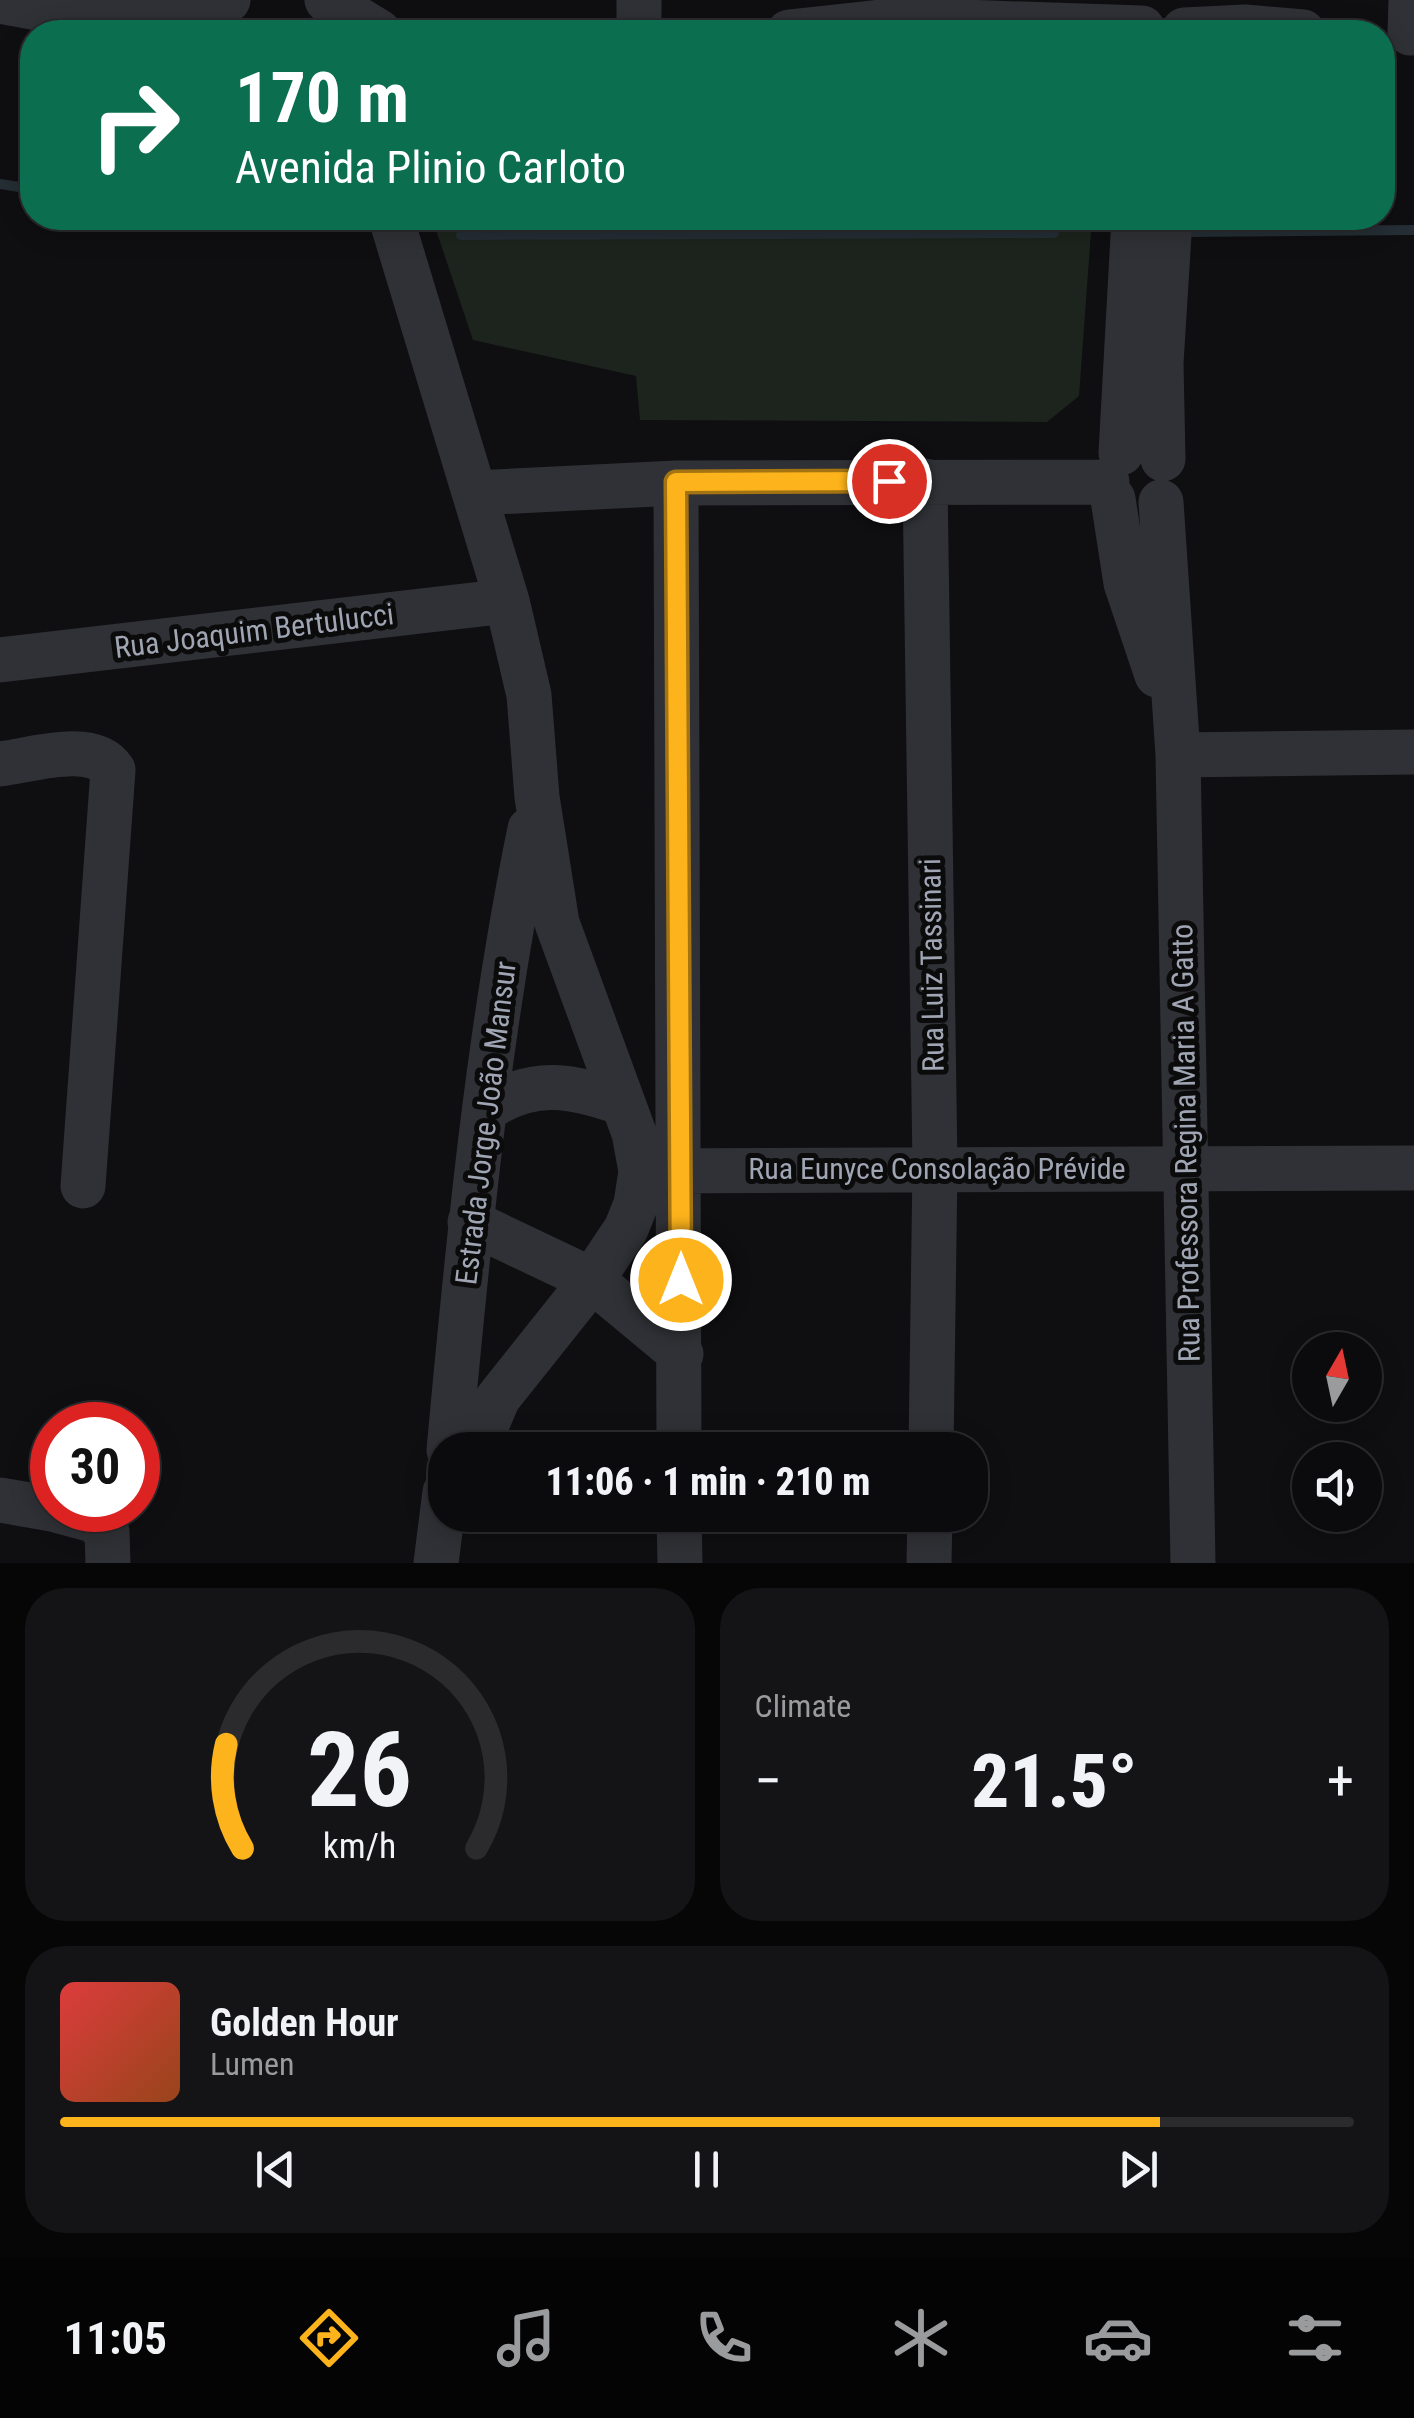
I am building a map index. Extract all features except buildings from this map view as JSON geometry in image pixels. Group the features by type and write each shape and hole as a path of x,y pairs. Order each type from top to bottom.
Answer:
{"street":[{"path":"129,20 137,11 228,0"},
{"path":"324,0 359,20"},
{"path":"0,1 90,20"},
{"path":"850,20 900,10 977,20"},
{"name":"Estrada Jorge João Mansur","path":"395,230 508,602 529,695 537,797 558,923 623,1104 661,1171 636,1204 626,1228 592,1280 498,1398 484,1432"},
{"name":"Rua Professora Regina Maria A Gatto","path":"1134,230 1133,479 1126,583 1176,739 1189,1168 1193,1563"},
{"name":"Rua Professora Regina Maria A Gatto","path":"1133,479 1161,363 1169,230"},
{"path":"475,492 676,482 1133,479"},
{"name":"Rua Luiz Tassinari","path":"925,481 935,1167 931,1432"},
{"path":"676,482 661,1171 681,1354 680,1432"},
{"name":"Rua Joaquim Bertulucci","path":"0,660 508,602"},
{"path":"1176,739 1414,752"},
{"path":"0,764 92,753 107,760 114,770 84,1186"},
{"name":"Estrada Jorge João Mansur","path":"451,1432 470,1222 514,910 537,797"},
{"path":"488,1108 519,1091 548,1086 575,1087 623,1104"},
{"name":"Rua Eunyce Consolação Prévide","path":"661,1171 1414,1168"},
{"path":"470,1222 592,1280 681,1354"},
{"path":"0,1500 30,1506"},
{"path":"107,1532 108,1563"},
{"path":"680,1532 680,1563"},
{"path":"929,1563 930,1532"}],"shaded area":[{"path":"436,230 1091,230 1079,396 1047,422 640,420 636,376 473,340"}],"waterway":[{"path":"0,184 20,187"},
{"path":"1187,232 1414,230"},
{"path":"461,235 1054,233"}],"route":[{"path":"681,1280 676,482 889,481"}]}
